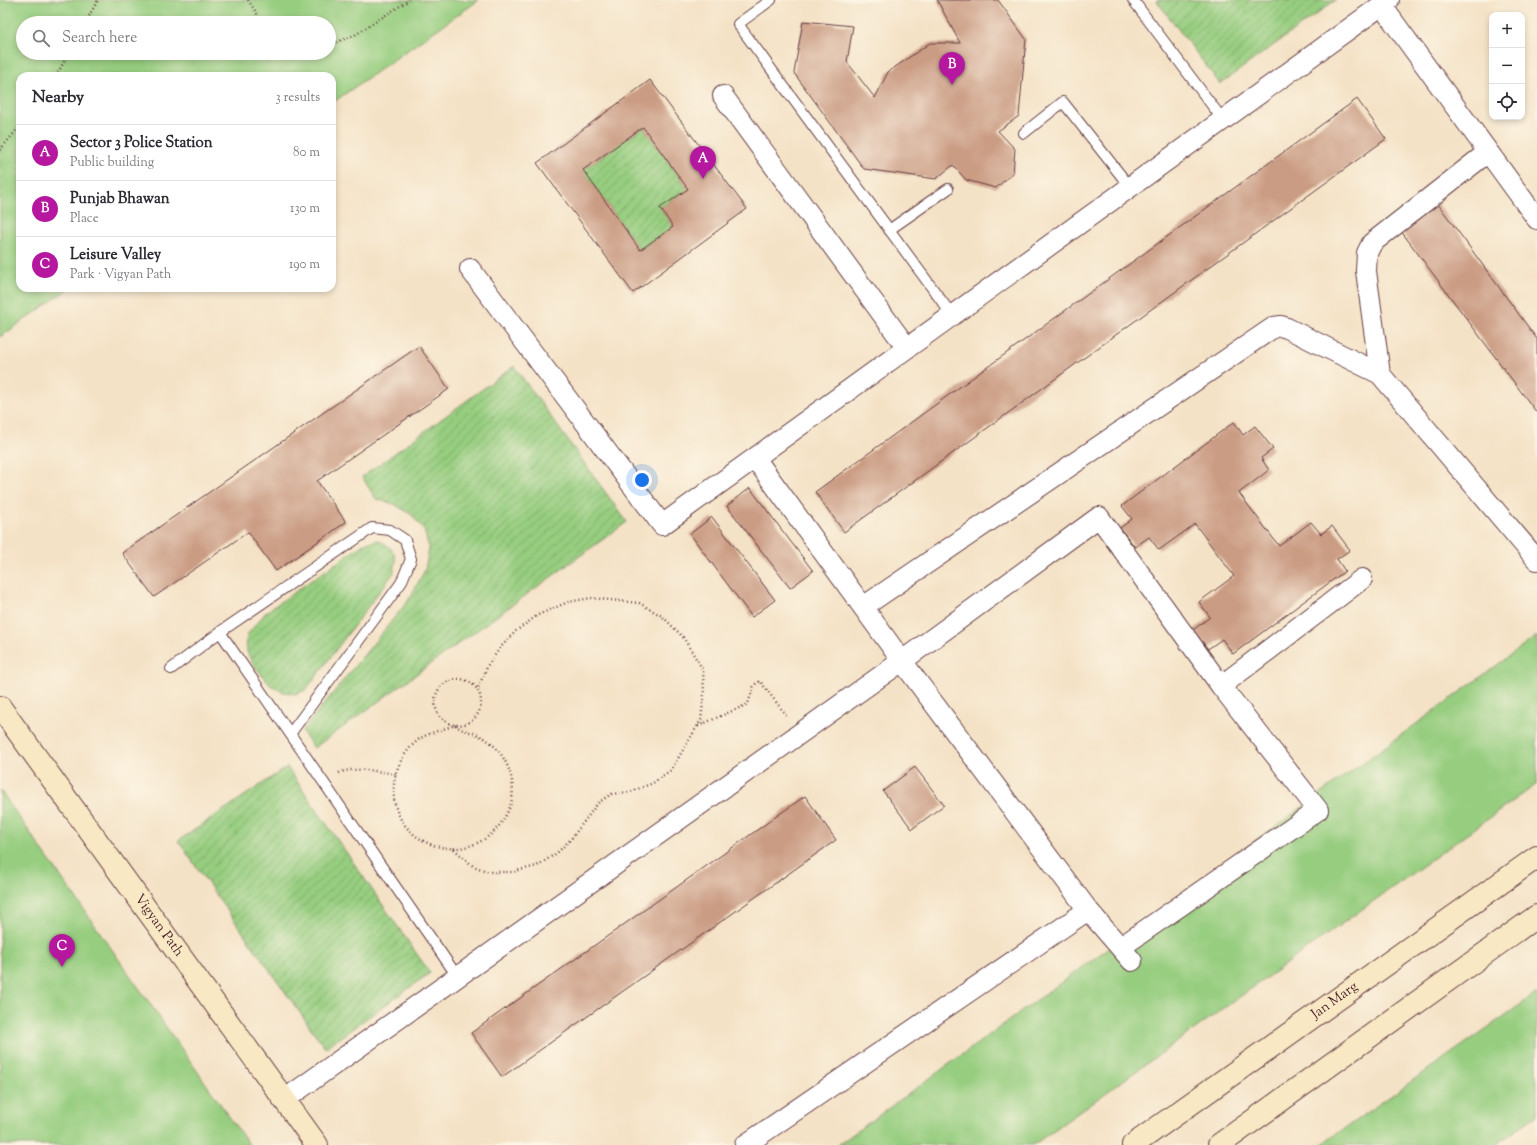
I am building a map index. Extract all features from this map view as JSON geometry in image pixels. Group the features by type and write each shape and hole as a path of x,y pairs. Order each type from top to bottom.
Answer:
{"main road":[{"name":"Vigyan Path","path":"0,707 317,1145"},
{"name":"Jan Marg","path":"1133,1145 1537,857"},
{"path":"1219,1145 1537,916"}],"street":[{"path":"470,269 662,525 1386,3 1488,152 1537,219"},
{"path":"723,96 907,348"},
{"path":"1380,374 1366,271 1367,253 1372,243 1488,152"},
{"path":"863,607 1274,327 1281,326 1380,374 1537,560"},
{"path":"284,1100 902,661 1099,517 1221,686 1318,810 1126,954 1088,910 902,661 755,458"},
{"path":"1221,686 1362,580"},
{"path":"745,1145 1088,910"}],"lane":[{"path":"771,0 738,24 952,315"},
{"path":"1133,0 1223,120"},
{"path":"1024,133 1063,102 1130,187"},
{"path":"889,230 948,189"},
{"path":"171,669 220,632 372,528 390,530 405,540 411,559 402,583 290,734"},
{"path":"220,632 457,976"}],"path":[{"path":"89,16 98,0"},
{"path":"248,0 258,16"},
{"path":"336,43 356,36 409,0"},
{"path":"58,72 65,60"},
{"path":"0,150 16,131"},
{"path":"454,849 472,866 488,872 512,872 537,866 557,853 571,839 598,803 611,794 630,792 653,783 671,770 701,720 704,694 703,670 683,637 662,616 639,603 591,598 568,602 538,615 516,631 500,648 488,665 478,688"},
{"path":"450,679 466,679 478,688 482,703 480,710 471,722 463,725 448,723 437,712 435,697 443,683 450,679"},
{"path":"697,726 748,704 754,685 760,681 801,733"},
{"path":"455,725 461,730 480,736 496,748 508,764 513,784 511,804 503,822 490,836 473,845 454,849 435,846 417,837 404,823 396,806 393,787 397,768 406,752 422,738 455,725"},
{"path":"322,781 342,772 355,770 396,774"}],"green space":[{"path":"0,0 479,0 336,100 336,72 16,72 16,292 64,292 0,337"},
{"path":"1156,0 1336,0 1220,84"},
{"path":"643,127 688,189 660,208 673,227 640,250 583,170"},
{"path":"514,366 627,522 314,748 302,731 408,601 425,570 429,548 424,530 412,515 394,504 376,499 362,477"},
{"path":"378,540 394,552 394,572 306,690 295,694 283,692 270,685 253,664 247,652 246,641 248,634 266,612 365,543"},
{"path":"1537,636 1537,784 1033,1145 838,1145"},
{"path":"287,767 430,973 325,1048 178,841"},
{"path":"0,790 249,1145 0,1145"},
{"path":"1537,993 1537,1115 1496,1145 1321,1145"}],"building":[{"path":"937,0 998,0 1026,39 1019,116 998,131 1015,149 1013,173 996,188 966,180 953,165 936,179 864,169 794,73 803,21 853,26 847,62 875,98 888,72 930,43 960,43"},
{"path":"650,80 747,209 633,293 537,163","holes":["643,127 688,189 660,208 673,227 640,250 583,170"]},
{"path":"1357,99 1386,139 844,532 815,492"},
{"path":"1435,200 1537,339 1537,413 1398,227"},
{"path":"419,346 449,389 317,481 346,522 276,571 248,532 154,597 122,553"},
{"path":"1234,422 1243,435 1255,426 1273,449 1261,458 1269,470 1239,493 1279,546 1311,522 1321,534 1332,526 1350,550 1337,559 1345,571 1233,654 1222,639 1208,649 1193,630 1210,617 1199,602 1234,576 1195,524 1159,550 1149,537 1135,547 1120,528 1132,519 1122,506"},
{"path":"750,488 813,571 790,588 727,506"},
{"path":"712,517 775,600 752,617 690,534"},
{"path":"915,767 944,805 912,829 883,791"},
{"path":"805,796 836,840 502,1077 471,1033"}],"place":[{"name":"Punjab Bhawan","path":"952,85"},
{"name":"Sector 3 Police Station","path":"703,179"},
{"name":"Leisure Valley","path":"62,967"}]}
